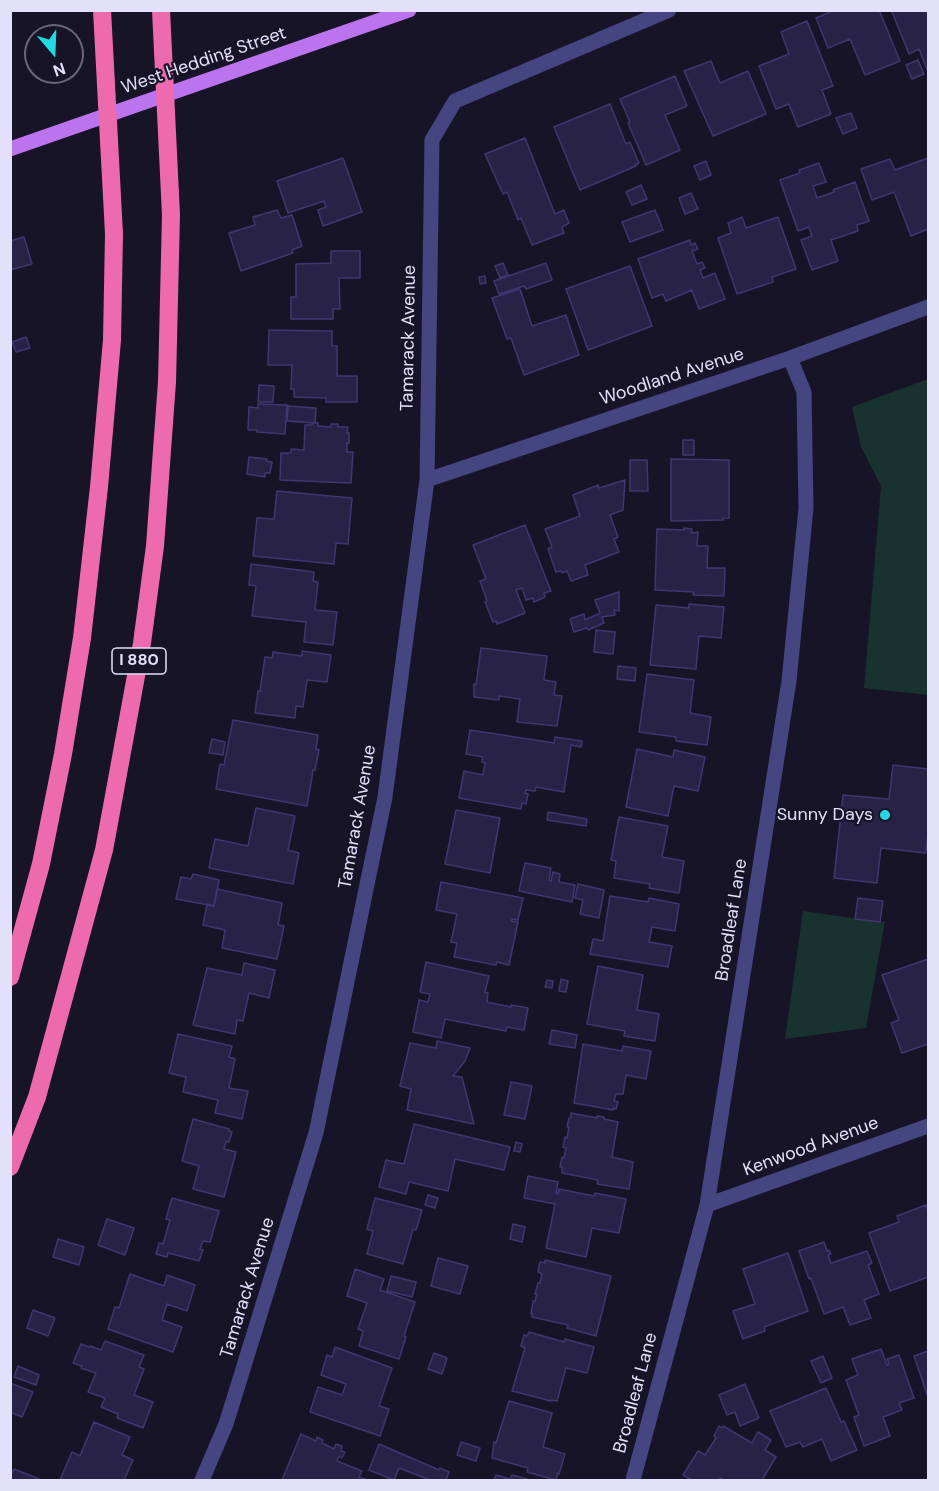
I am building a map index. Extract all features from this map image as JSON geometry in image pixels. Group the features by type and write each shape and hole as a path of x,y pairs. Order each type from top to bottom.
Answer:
{"highway":[{"path":"10,977 42,864 63,754 82,638 99,487 112,340 114,234 102,10"},
{"name":"I 880","path":"10,1167 37,1097 104,850 142,643 155,546 167,382 171,214 161,10"}],"main road":[{"name":"West Hedding Street","path":"10,149 410,10"}],"street":[{"name":"Tamarack Avenue","path":"202,1480 226,1424 316,1133 384,797 427,480 432,140 455,101 669,10"},
{"name":"Woodland Avenue","path":"427,480 790,358 928,308"},
{"name":"Broadleaf Lane","path":"633,1480 707,1205 789,681 806,508 804,392 790,358"},
{"name":"Kenwood Avenue","path":"707,1205 928,1126"}],"green space":[{"path":"928,379 928,695 864,688 881,486 861,447 852,407"},
{"path":"803,911 885,921 866,1028 785,1039"}],"building":[{"path":"835,10 879,10 900,61 865,75 850,39 828,48 816,18"},
{"path":"928,10 928,72 919,49 909,54 892,12"},
{"path":"807,21 833,86 822,90 831,114 798,127 789,104 776,109 759,66 789,54 781,32"},
{"path":"918,60 924,74 912,79 906,65"},
{"path":"711,61 720,83 748,71 766,114 713,136 684,71"},
{"path":"675,76 687,106 665,115 680,150 646,165 620,99"},
{"path":"610,104 626,144 630,142 639,163 580,190 554,127"},
{"path":"851,113 857,128 843,134 836,118"},
{"path":"525,138 555,214 564,210 569,223 562,227 564,233 532,245 521,218 518,220 507,192 503,194 485,154"},
{"path":"343,158 362,212 323,226 318,210 326,207 324,201 288,213 277,181"},
{"path":"928,158 928,229 911,236 894,192 872,200 861,169 890,159 895,170"},
{"path":"706,161 711,175 700,180 694,166"},
{"path":"819,163 826,182 813,186 817,198 855,182 869,221 857,225 858,231 831,240 838,261 812,270 801,240 812,236 809,227 798,231 780,180"},
{"path":"641,185 647,199 632,205 626,192"},
{"path":"691,193 698,209 685,214 679,198"},
{"path":"277,210 281,218 292,215 302,246 292,250 293,253 241,271 229,233 255,225 253,217"},
{"path":"655,210 663,230 630,242 622,222"},
{"path":"742,217 746,228 778,217 796,269 772,277 773,282 737,294 718,238 731,233 728,223"},
{"path":"24,237 32,264 10,270 10,241"},
{"path":"690,240 691,245 695,243 698,249 692,251 697,264 702,262 705,268 700,270 703,278 715,273 725,299 699,309 692,290 666,301 663,294 652,298 638,259"},
{"path":"331,251 360,251 360,278 339,278 340,309 333,309 333,319 291,319 291,297 296,297 296,264 331,263"},
{"path":"503,263 508,275 500,278 495,266"},
{"path":"546,263 552,280 526,289 524,286 499,294 494,281"},
{"path":"630,266 652,326 588,350 566,289"},
{"path":"485,276 486,283 480,284 479,277"},
{"path":"520,289 532,326 566,315 579,355 524,375 511,338 507,339 492,298"},
{"path":"269,330 332,331 332,346 337,346 337,376 357,376 357,402 326,402 326,398 294,397 294,389 291,389 292,365 268,365"},
{"path":"26,337 30,348 16,352 12,342"},
{"path":"259,385 274,386 273,402 258,402"},
{"path":"258,404 287,405 285,434 248,430 249,407 258,408"},
{"path":"288,406 316,408 315,423 287,421"},
{"path":"312,423 318,423 318,426 331,427 331,424 338,424 338,427 348,427 347,452 353,452 351,483 280,480 281,453 291,453 291,449 304,450 305,425 312,425"},
{"path":"683,440 694,440 694,455 683,455"},
{"path":"249,457 267,459 266,461 272,462 270,473 265,473 265,477 247,474"},
{"path":"671,459 729,460 729,518 671,521"},
{"path":"630,460 647,460 648,491 630,491"},
{"path":"625,480 623,510 610,515 618,537 614,539 619,552 585,565 588,575 571,581 567,571 556,572 548,549 552,547 545,529 580,516 573,495 598,485 599,488"},
{"path":"277,491 352,498 348,544 336,543 334,564 253,556 257,518 274,519"},
{"path":"525,525 551,591 544,593 545,597 534,602 533,598 526,600 522,588 516,590 525,613 497,624 496,621 493,622 485,602 487,601 480,581 486,579 473,545"},
{"path":"684,528 692,529 691,533 698,532 697,546 708,546 707,568 725,568 724,596 655,590 657,529 684,530"},
{"path":"251,564 314,572 313,581 318,582 315,610 337,612 333,645 304,642 306,622 252,616 256,586 249,585"},
{"path":"619,592 619,611 614,610 615,615 602,617 604,623 588,630 587,628 574,632 570,619 584,614 585,620 600,613 595,600"},
{"path":"689,604 724,607 721,638 699,636 696,669 650,665 656,605 689,608"},
{"path":"596,630 615,632 613,654 594,652"},
{"path":"481,648 547,656 544,680 556,682 554,695 562,696 557,726 517,722 520,699 499,696 499,700 474,697 474,684 476,685"},
{"path":"302,651 331,655 327,682 307,680 303,707 296,706 295,718 255,713 265,657 272,658 273,652 302,656"},
{"path":"618,666 636,668 635,681 617,679"},
{"path":"647,674 694,680 690,713 711,717 707,745 676,741 676,737 639,732"},
{"path":"233,720 318,735 316,749 319,750 307,806 216,789 220,764 224,765"},
{"path":"470,730 554,743 555,737 582,741 581,747 571,745 564,792 536,787 535,791 526,790 525,793 528,794 526,804 522,803 521,809 459,798 464,771 483,775 485,763 482,762 483,757 466,754"},
{"path":"212,739 225,742 223,755 209,753"},
{"path":"637,749 673,757 674,750 705,757 698,791 674,786 668,816 626,807"},
{"name":"Sunny Days","path":"893,765 928,769 926,853 881,848 877,883 834,878 843,795 889,799"},
{"path":"256,808 295,816 288,850 299,853 293,884 209,868 215,839 248,846"},
{"path":"456,810 500,818 490,873 445,864"},
{"path":"548,812 587,819 586,826 547,820"},
{"path":"619,817 668,826 662,857 684,861 679,893 649,888 650,884 614,878 616,861 611,860"},
{"path":"525,863 551,868 549,880 551,881 553,872 560,874 559,882 575,885 572,902 519,891"},
{"path":"193,874 219,880 214,906 176,899 181,877 191,879"},
{"path":"441,882 523,898 518,920 512,919 511,921 518,922 509,965 497,962 496,965 454,957 457,943 451,942 457,914 436,910"},
{"path":"578,884 604,890 599,918 580,914 583,900 575,898"},
{"path":"217,889 282,903 278,925 284,926 277,959 222,948 225,930 203,925 207,904 214,906"},
{"path":"610,896 648,902 649,898 679,904 675,931 652,927 649,942 672,946 668,967 590,954 593,939 603,941"},
{"path":"858,898 883,901 880,922 855,919"},
{"path":"928,959 928,1044 902,1053 891,1023 899,1020 882,975"},
{"path":"426,962 489,976 485,992 488,993 487,1002 528,1008 524,1030 507,1027 506,1031 445,1019 441,1038 413,1032 419,1000 428,1002 430,994 420,992"},
{"path":"244,963 275,970 269,998 249,993 243,1021 237,1020 235,1034 193,1025 207,968 242,975"},
{"path":"598,966 643,975 637,1010 659,1014 655,1041 624,1036 625,1031 587,1024"},
{"path":"561,979 568,981 566,992 559,991"},
{"path":"547,980 553,981 552,988 545,987"},
{"path":"552,1030 577,1035 575,1048 549,1044"},
{"path":"178,1034 232,1046 229,1057 235,1059 229,1088 248,1091 242,1119 215,1113 218,1100 183,1092 186,1077 169,1073"},
{"path":"437,1041 470,1048 465,1061 453,1076 462,1077 474,1124 407,1110 411,1089 400,1086 410,1043 436,1048"},
{"path":"583,1044 622,1051 623,1046 651,1051 646,1079 626,1075 623,1094 616,1094 614,1101 618,1102 616,1109 574,1103"},
{"path":"511,1082 532,1086 525,1119 504,1115"},
{"path":"571,1113 597,1118 597,1116 604,1117 604,1119 618,1122 612,1157 633,1162 629,1189 597,1184 598,1180 562,1173 562,1167 560,1167 566,1148 563,1147 565,1137 567,1138"},
{"path":"193,1119 229,1129 232,1132 224,1149 236,1152 224,1197 193,1189 199,1166 182,1161"},
{"path":"414,1124 510,1147 504,1170 455,1159 448,1191 409,1182 406,1194 379,1187 386,1160 404,1164"},
{"path":"516,1142 522,1144 520,1152 514,1151"},
{"path":"528,1176 558,1182 556,1193 558,1194 559,1189 626,1199 619,1233 592,1228 586,1257 546,1248 555,1204 524,1198"},
{"path":"428,1195 438,1198 435,1208 425,1205"},
{"path":"172,1198 219,1211 210,1242 203,1241 199,1261 168,1253 167,1257 156,1254 159,1243 163,1244 170,1220 166,1219"},
{"path":"375,1198 422,1210 416,1230 413,1229 403,1264 367,1254 373,1231 367,1229"},
{"path":"926,1205 928,1211 928,1277 890,1291 869,1233 899,1222 897,1216"},
{"path":"107,1219 134,1228 125,1255 98,1245"},
{"path":"513,1224 525,1227 522,1242 510,1239"},
{"path":"58,1239 84,1247 79,1265 53,1257"},
{"path":"824,1242 827,1251 829,1250 831,1254 828,1255 831,1263 867,1251 872,1263 868,1265 879,1294 864,1300 871,1318 850,1325 843,1307 824,1314 799,1251"},
{"path":"788,1253 808,1311 764,1327 765,1331 743,1339 733,1311 755,1304 743,1269"},
{"path":"438,1258 468,1266 460,1294 431,1286"},
{"path":"545,1260 611,1276 596,1336 567,1328 568,1325 532,1317 533,1301 535,1301 542,1274 538,1272 540,1262 545,1263"},
{"path":"355,1269 384,1279 380,1290 415,1302 399,1359 359,1346 363,1331 358,1329 367,1303 347,1296"},
{"path":"130,1274 164,1286 167,1275 195,1285 187,1311 167,1304 162,1320 182,1327 173,1352 108,1329 115,1307 119,1308"},
{"path":"391,1276 416,1282 412,1297 387,1291"},
{"path":"33,1310 55,1318 48,1336 27,1328"},
{"path":"529,1332 564,1342 565,1339 594,1347 587,1373 566,1368 557,1401 512,1391 525,1348 521,1346 524,1335 527,1336"},
{"path":"105,1341 144,1355 139,1367 144,1369 134,1395 153,1402 143,1428 117,1418 118,1414 101,1407 105,1398 88,1392 96,1373 73,1363 81,1344 101,1350"},
{"path":"335,1347 392,1368 379,1406 389,1409 380,1436 310,1412 318,1387 342,1395 346,1384 321,1375 327,1355 332,1357"},
{"path":"881,1349 887,1365 889,1364 887,1359 899,1355 914,1398 899,1403 902,1410 883,1417 890,1436 864,1446 854,1417 859,1415 846,1380 858,1375 852,1359"},
{"path":"928,1351 928,1397 914,1356"},
{"path":"434,1353 447,1358 442,1374 428,1369"},
{"path":"823,1356 832,1378 821,1383 811,1361"},
{"path":"18,1366 39,1375 36,1385 14,1377"},
{"path":"10,1383 33,1392 22,1417 10,1412"},
{"path":"745,1384 759,1418 740,1426 735,1412 727,1415 719,1395"},
{"path":"826,1388 857,1450 831,1461 822,1439 803,1447 800,1442 786,1447 770,1411"},
{"path":"509,1401 552,1413 543,1447 565,1454 556,1480 527,1472 528,1468 492,1458 494,1442 496,1443"},
{"path":"94,1422 130,1437 122,1455 133,1460 124,1480 60,1480 72,1452 80,1456"},
{"path":"719,1426 722,1428 723,1426 752,1443 758,1432 771,1440 765,1450 776,1457 762,1480 724,1480 720,1478 719,1480 692,1480 683,1475 698,1451 705,1455 716,1438 714,1436"},
{"path":"301,1434 316,1441 317,1437 323,1440 322,1443 334,1449 336,1444 342,1446 341,1451 345,1452 342,1458 339,1456 337,1461 362,1471 359,1477 368,1480 282,1480"},
{"path":"461,1442 480,1448 476,1461 457,1455"},
{"path":"379,1444 439,1470 440,1468 449,1472 446,1480 430,1480 399,1468 394,1480 369,1470"},
{"path":"14,1469 39,1479 39,1480 10,1480"},
{"path":"496,1475 510,1479 512,1475 527,1480 494,1480"}],"place":[{"name":"Sunny Days","path":"885,815"}]}
